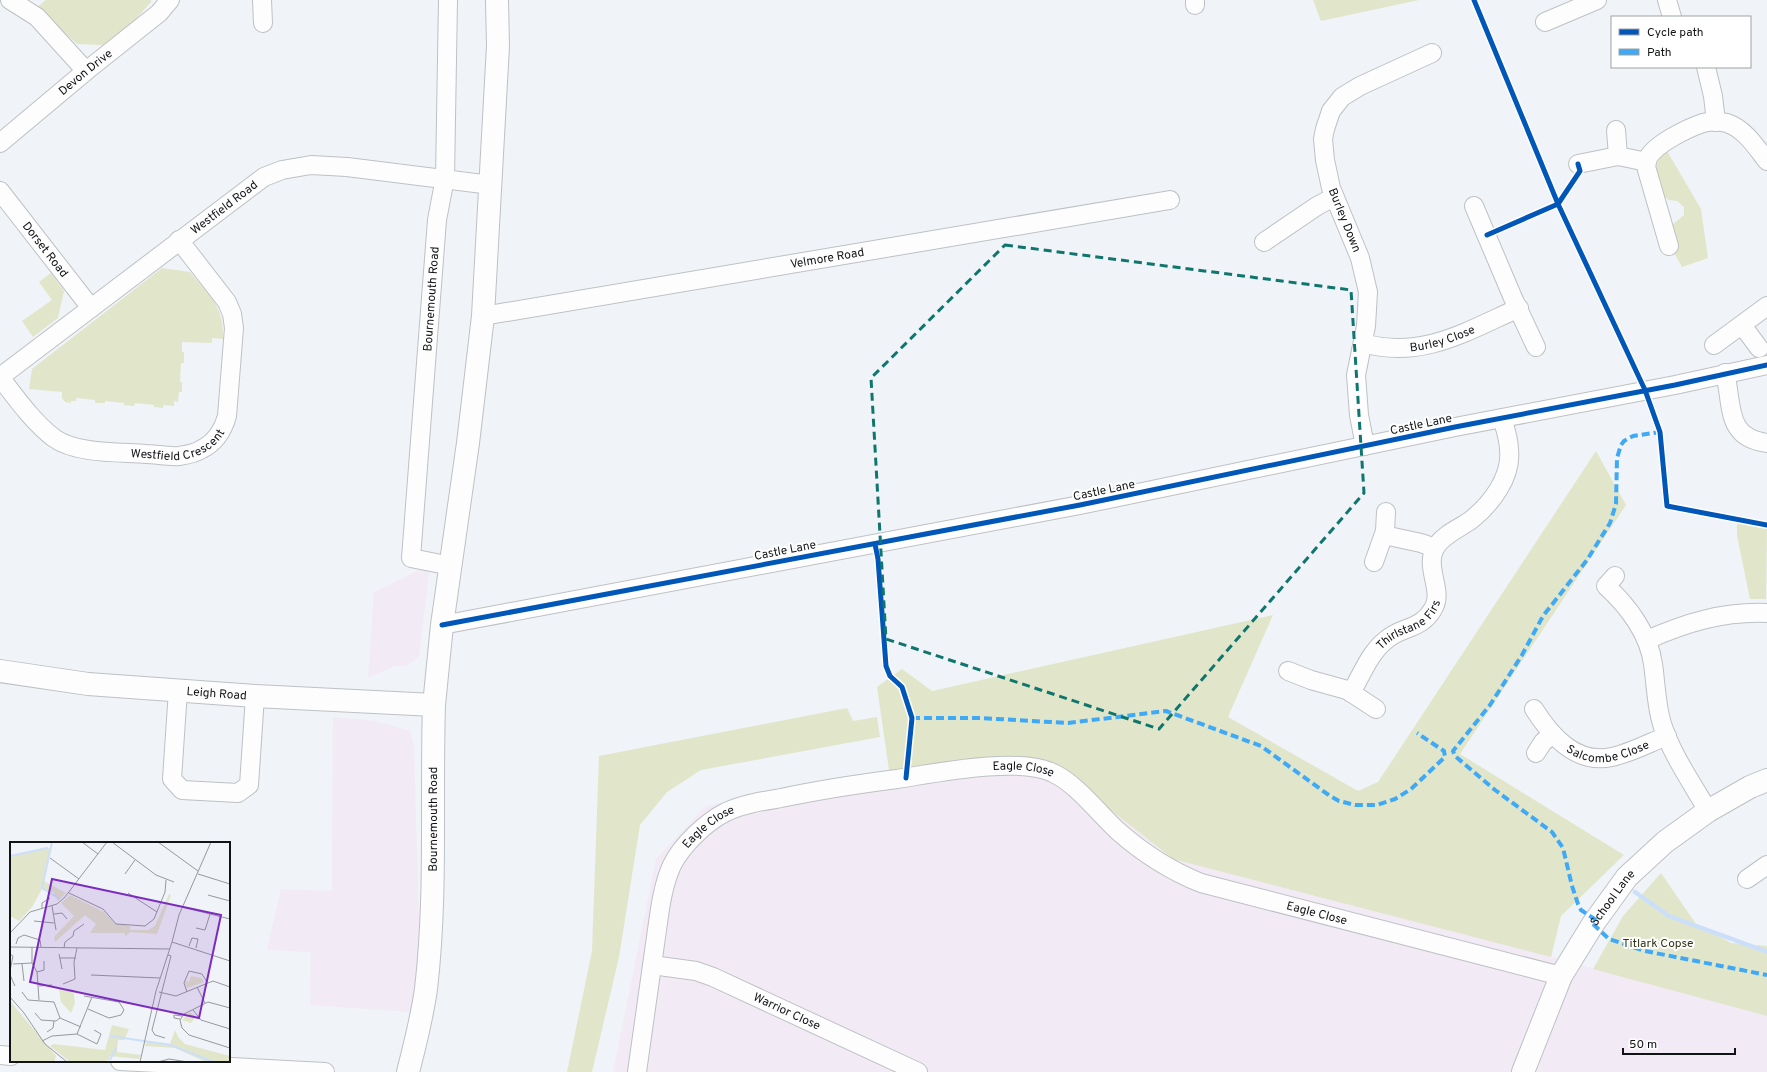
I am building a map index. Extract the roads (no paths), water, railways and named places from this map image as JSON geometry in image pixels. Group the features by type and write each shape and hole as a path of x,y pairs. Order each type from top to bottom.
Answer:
{"street":[{"path":"10,0 37,17 86,71"},
{"name":"Devon Drive","path":"0,143 86,71 156,16 170,0"},
{"path":"262,0 263,23"},
{"name":"Bournemouth Road","path":"448,0 445,178 438,220 411,558 451,566"},
{"name":"Bournemouth Road","path":"408,1072 418,1034 428,966 432,896 434,705 442,625 468,443 483,316 498,46 498,0"},
{"path":"1545,22 1562,7 1597,0"},
{"path":"1667,0 1672,16"},
{"name":"Burley Down","path":"1365,446 1359,415 1356,375 1363,343 1368,304 1367,282 1360,258 1334,197 1326,169 1323,139 1331,111 1342,97 1351,91 1432,53"},
{"path":"1706,68 1713,96 1716,122"},
{"path":"1669,246 1650,186 1647,162 1655,150 1672,138 1702,124 1716,122 1729,124 1743,132 1767,161"},
{"path":"1616,130 1618,156"},
{"path":"1578,164 1618,156 1647,162"},
{"name":"Westfield Road","path":"0,377 264,178 282,170 312,165 348,167 491,184"},
{"name":"Dorset Road","path":"0,191 91,308"},
{"path":"1264,242 1317,206 1334,197"},
{"name":"Velmore Road","path":"483,316 1170,200"},
{"path":"1474,206 1536,347"},
{"name":"Westfield Crescent","path":"0,377 26,410 41,425 55,438 71,446 87,450 179,456 202,450 214,441 222,430 227,416 233,321 227,302 180,240"},
{"path":"1714,344 1767,306"},
{"name":"Burley Close","path":"1363,343 1384,348 1417,348 1450,338 1519,308"},
{"path":"1742,325 1759,348"},
{"name":"Castle Lane","path":"442,625 1080,505 1502,418 1675,385 1767,365"},
{"path":"1725,373 1729,390 1732,417 1735,425 1743,435 1750,440 1767,444"},
{"path":"1384,535 1421,543 1435,548 1445,537 1484,509 1500,487 1507,468 1510,452 1502,418"},
{"path":"1374,562 1384,535 1386,512"},
{"name":"Thirlstane Firs","path":"1351,693 1375,652 1386,640 1423,622 1434,608 1437,596 1432,570 1435,548"},
{"name":"Salcombe Close","path":"1615,576 1606,586 1628,611 1647,640 1653,664 1659,713 1667,736 1678,759 1708,811"},
{"path":"1647,640 1676,627 1703,619 1734,613 1767,613"},
{"name":"Leigh Road","path":"0,671 88,684 255,696 434,705"},
{"path":"1288,671 1311,680 1338,687 1351,693 1376,709"},
{"path":"178,690 172,779 182,790 238,793 248,785 255,696"},
{"name":"Salcombe Close","path":"1534,709 1552,735 1582,756 1597,759 1613,757 1667,736"},
{"name":"Salcombe Close","path":"1536,753 1552,735"},
{"name":"Eagle Close","path":"637,1072 660,908 667,879 673,864 694,836 705,826 726,812 747,805 823,790 987,767 1002,766 1035,768 1054,774 1095,807 1120,832 1160,862 1201,883 1561,976"},
{"name":"School Lane","path":"1523,1072 1561,976 1593,924 1628,877 1665,842 1708,811 1750,787 1767,780"},
{"path":"1747,879 1767,865"},
{"name":"Warrior Close","path":"652,965 696,971 713,977 918,1072"},
{"path":"0,1055 10,1056"},
{"path":"139,1062 325,1072"}],"waterway":[{"path":"1635,892 1669,916 1767,952"}],"park label":[{"name":"Titlark Copse","path":"1658,943"}]}
